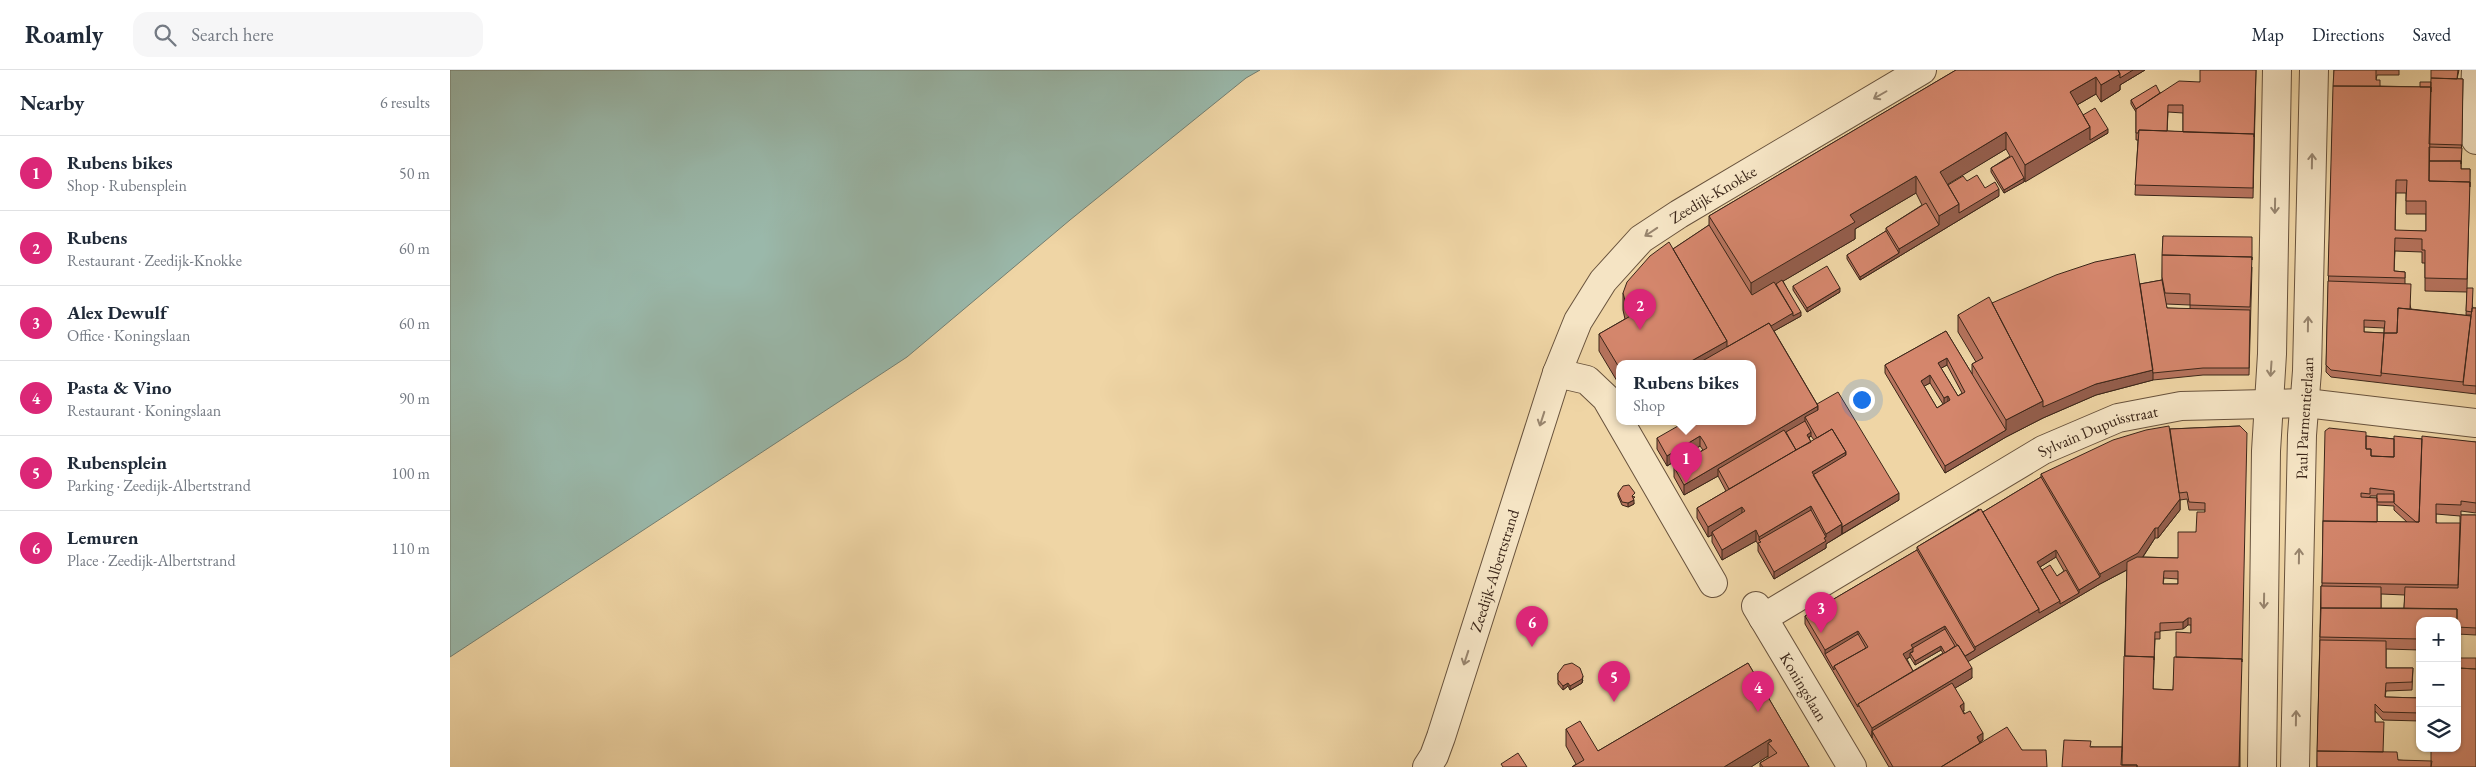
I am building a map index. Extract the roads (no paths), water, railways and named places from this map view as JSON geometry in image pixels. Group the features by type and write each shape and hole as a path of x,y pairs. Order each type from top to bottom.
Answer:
{"street":[{"name":"Zeedijk-Knokke","path":"1557,373 1578,321 1603,281 1641,239 1738,178 1922,70"},
{"path":"2262,767 2268,403 2272,354 2277,70"},
{"name":"Paul Parmentierlaan","path":"2295,767 2302,434 2306,403 2314,70"},
{"path":"2476,70 2473,135 2476,140"},
{"path":"1557,373 1586,380 1606,398 1616,415"},
{"name":"Zeedijk-Albertstrand","path":"1427,767 1434,756 1441,737 1557,373"},
{"name":"Sylvain Dupuisstraat","path":"1760,612 2052,446 2118,418 2181,406 2306,403 2476,423"},
{"path":"1621,425 1712,583"},
{"name":"Koningslaan","path":"1760,612 1852,767"}],"place":[{"name":"Rubens","path":"1640,330"},
{"name":"Rubens bikes","path":"1686,483"},
{"name":"Alex Dewulf","path":"1821,633"},
{"name":"Lemuren","path":"1532,647"},
{"name":"Rubensplein","path":"1614,702"},
{"name":"Pasta & Vino","path":"1758,712"}]}
